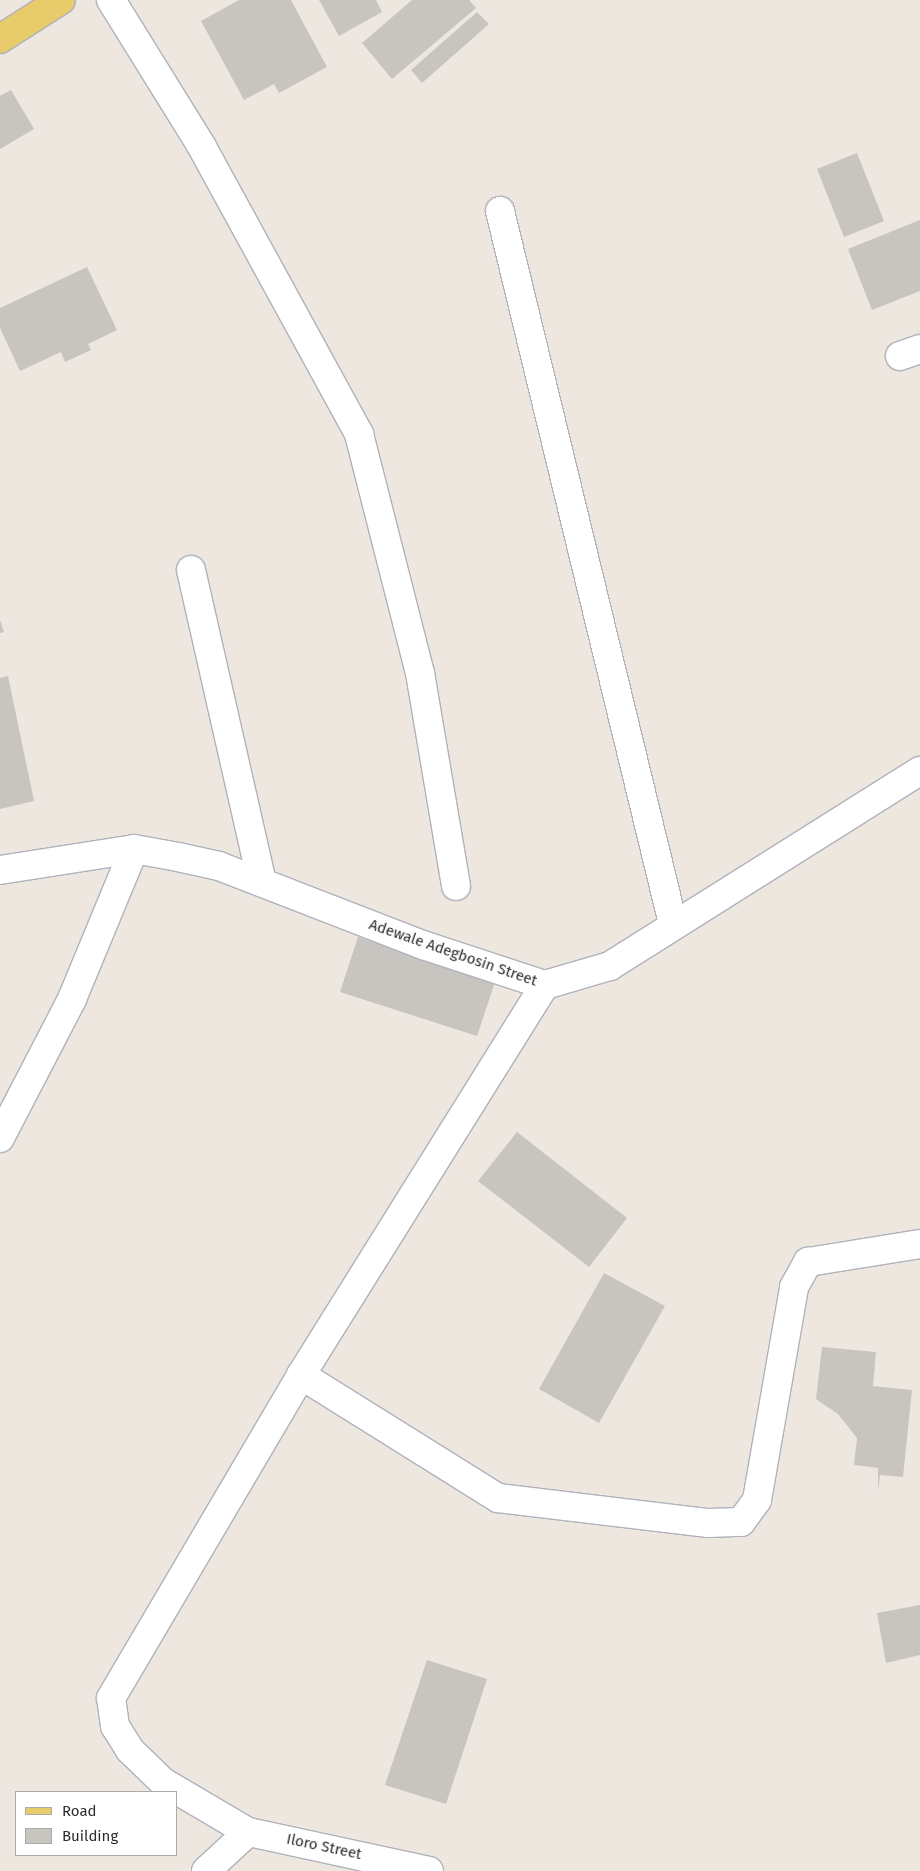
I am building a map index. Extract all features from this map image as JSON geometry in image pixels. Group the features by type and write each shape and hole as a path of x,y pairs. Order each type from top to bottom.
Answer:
{"main road":[{"path":"0,39 62,0"}],"street":[{"path":"111,0 202,148 359,434 420,673 456,886"},
{"path":"500,211 673,924"},
{"path":"191,570 262,882"},
{"name":"Adewale Adegbosin Street","path":"0,870 134,849 219,866 423,945 545,984 610,966 673,924 920,771"},
{"path":"0,1138 72,1000 134,849"},
{"name":"Iloro Street","path":"429,1871 248,1832 163,1782 130,1750 115,1726 111,1698 301,1375 545,984"},
{"path":"301,1375 498,1498 709,1523 741,1522 757,1500 794,1287 808,1262 920,1244"},
{"path":"206,1871 248,1832"}],"building":[{"path":"239,0 291,0 327,67 279,93 274,84 244,100 201,21"},
{"path":"319,0 376,0 382,12 339,36"},
{"path":"412,0 469,0 476,8 392,79 362,43"},
{"path":"477,12 489,24 422,83 411,70"},
{"path":"11,90 34,129 0,149 0,96"},
{"path":"857,153 884,221 844,237 817,169"},
{"path":"920,220 920,291 872,310 848,249"},
{"path":"87,267 117,330 88,344 91,350 65,362 61,352 20,371 0,328 0,308"},
{"path":"0,620 4,632 0,633"},
{"path":"8,676 34,801 0,809 0,678"},
{"path":"358,937 495,982 477,1036 340,992"},
{"path":"517,1132 627,1218 589,1267 478,1181"},
{"path":"604,1273 665,1306 599,1423 539,1389"},
{"path":"822,1347 876,1352 873,1386 912,1390 903,1477 880,1475 878,1492 878,1468 854,1465 857,1438 838,1414 816,1399"},
{"path":"920,1605 920,1655 886,1663 877,1613"},
{"path":"427,1660 487,1679 446,1804 385,1785"}]}
